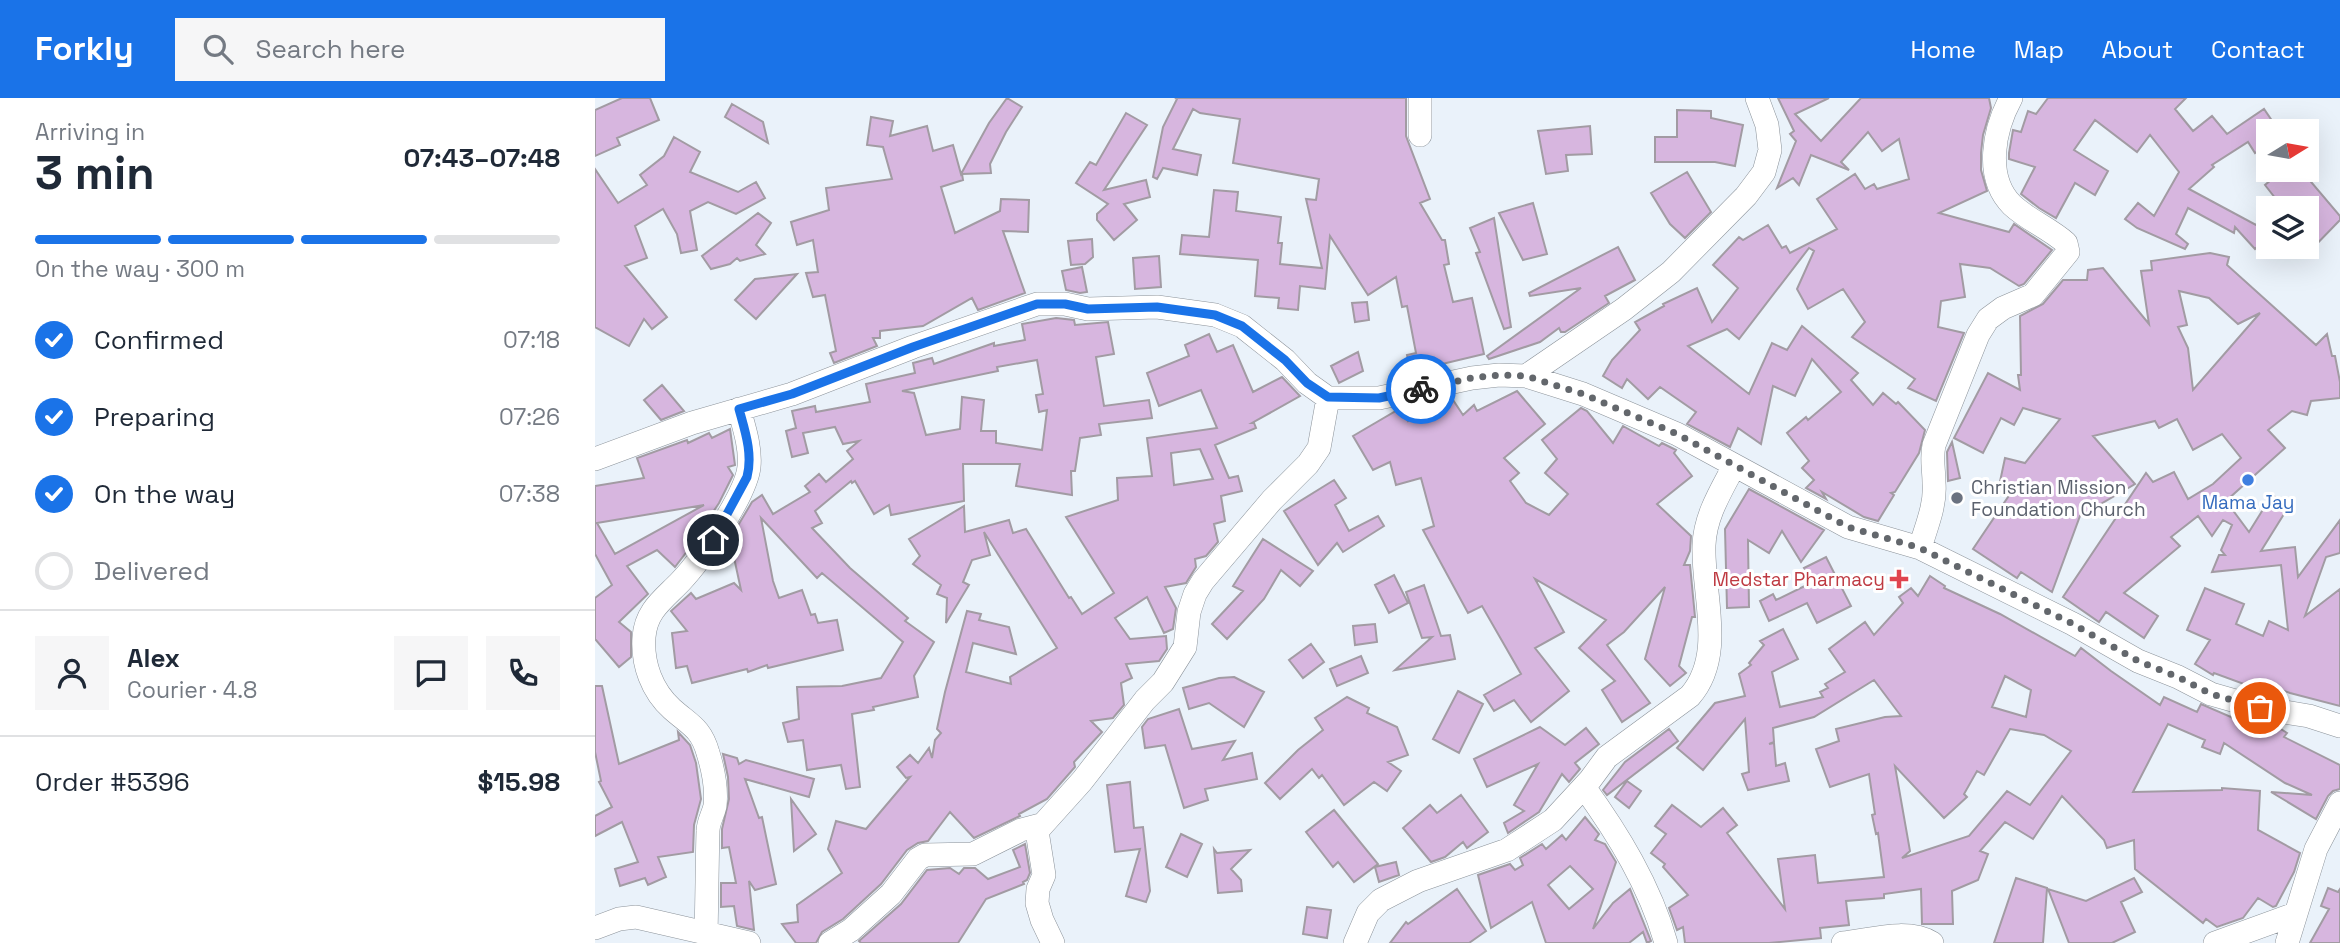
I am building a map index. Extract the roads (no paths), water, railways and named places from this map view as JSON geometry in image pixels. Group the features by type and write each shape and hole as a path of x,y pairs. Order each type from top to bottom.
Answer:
{"street":[{"path":"1420,98 1420,135"},
{"path":"1526,376 1614,316 1671,272 1746,196 1764,172 1770,150 1767,125 1757,98"},
{"path":"1920,548 1933,503 1931,457 1934,445 1978,335 1988,319 2003,308 2033,295 2067,252 2066,243 2025,215 2000,190 1994,152 2001,117 2011,98"},
{"path":"595,459 692,423 792,394 913,347 1037,304 1065,304 1088,309 1157,307 1215,315 1242,326 1285,360 1307,383 1328,397 1379,398 1472,378 1499,375 1526,376 1583,394 1677,434 1848,527 1920,548 2073,624 2138,661 2211,694 2260,708 2309,716 2340,726"},
{"path":"830,943 851,930 891,894 910,869 925,855 972,853 1021,830 1040,825 1069,797 1123,727 1163,682 1185,647 1189,612 1203,581 1272,500 1308,464 1319,448 1328,397"},
{"path":"706,933 708,831 715,807 713,772 708,751 697,729 660,697 651,680 644,637 648,619 655,606 696,564 713,540 747,477 749,456 739,409"},
{"path":"1355,943 1361,924 1381,901 1418,881 1507,850 1553,820 1613,752 1690,696 1698,687 1704,671 1710,637 1704,544 1713,505 1734,466"},
{"path":"1584,787 1617,833 1659,919 1666,943"},
{"path":"2287,943 2316,849 2340,803"},
{"path":"1040,825 1037,838 1044,875 1038,889 1037,903 1053,943"},
{"path":"2215,943 2295,914"},
{"path":"595,928 628,916 749,943"},
{"path":"1843,943 1909,935 1932,943"}],"place":[{"name":"Mama Jay","path":"2248,480"},
{"name":"Christian Mission Foundation Church","path":"1957,498"},
{"name":"Medstar Pharmacy","path":"1899,579"}]}
